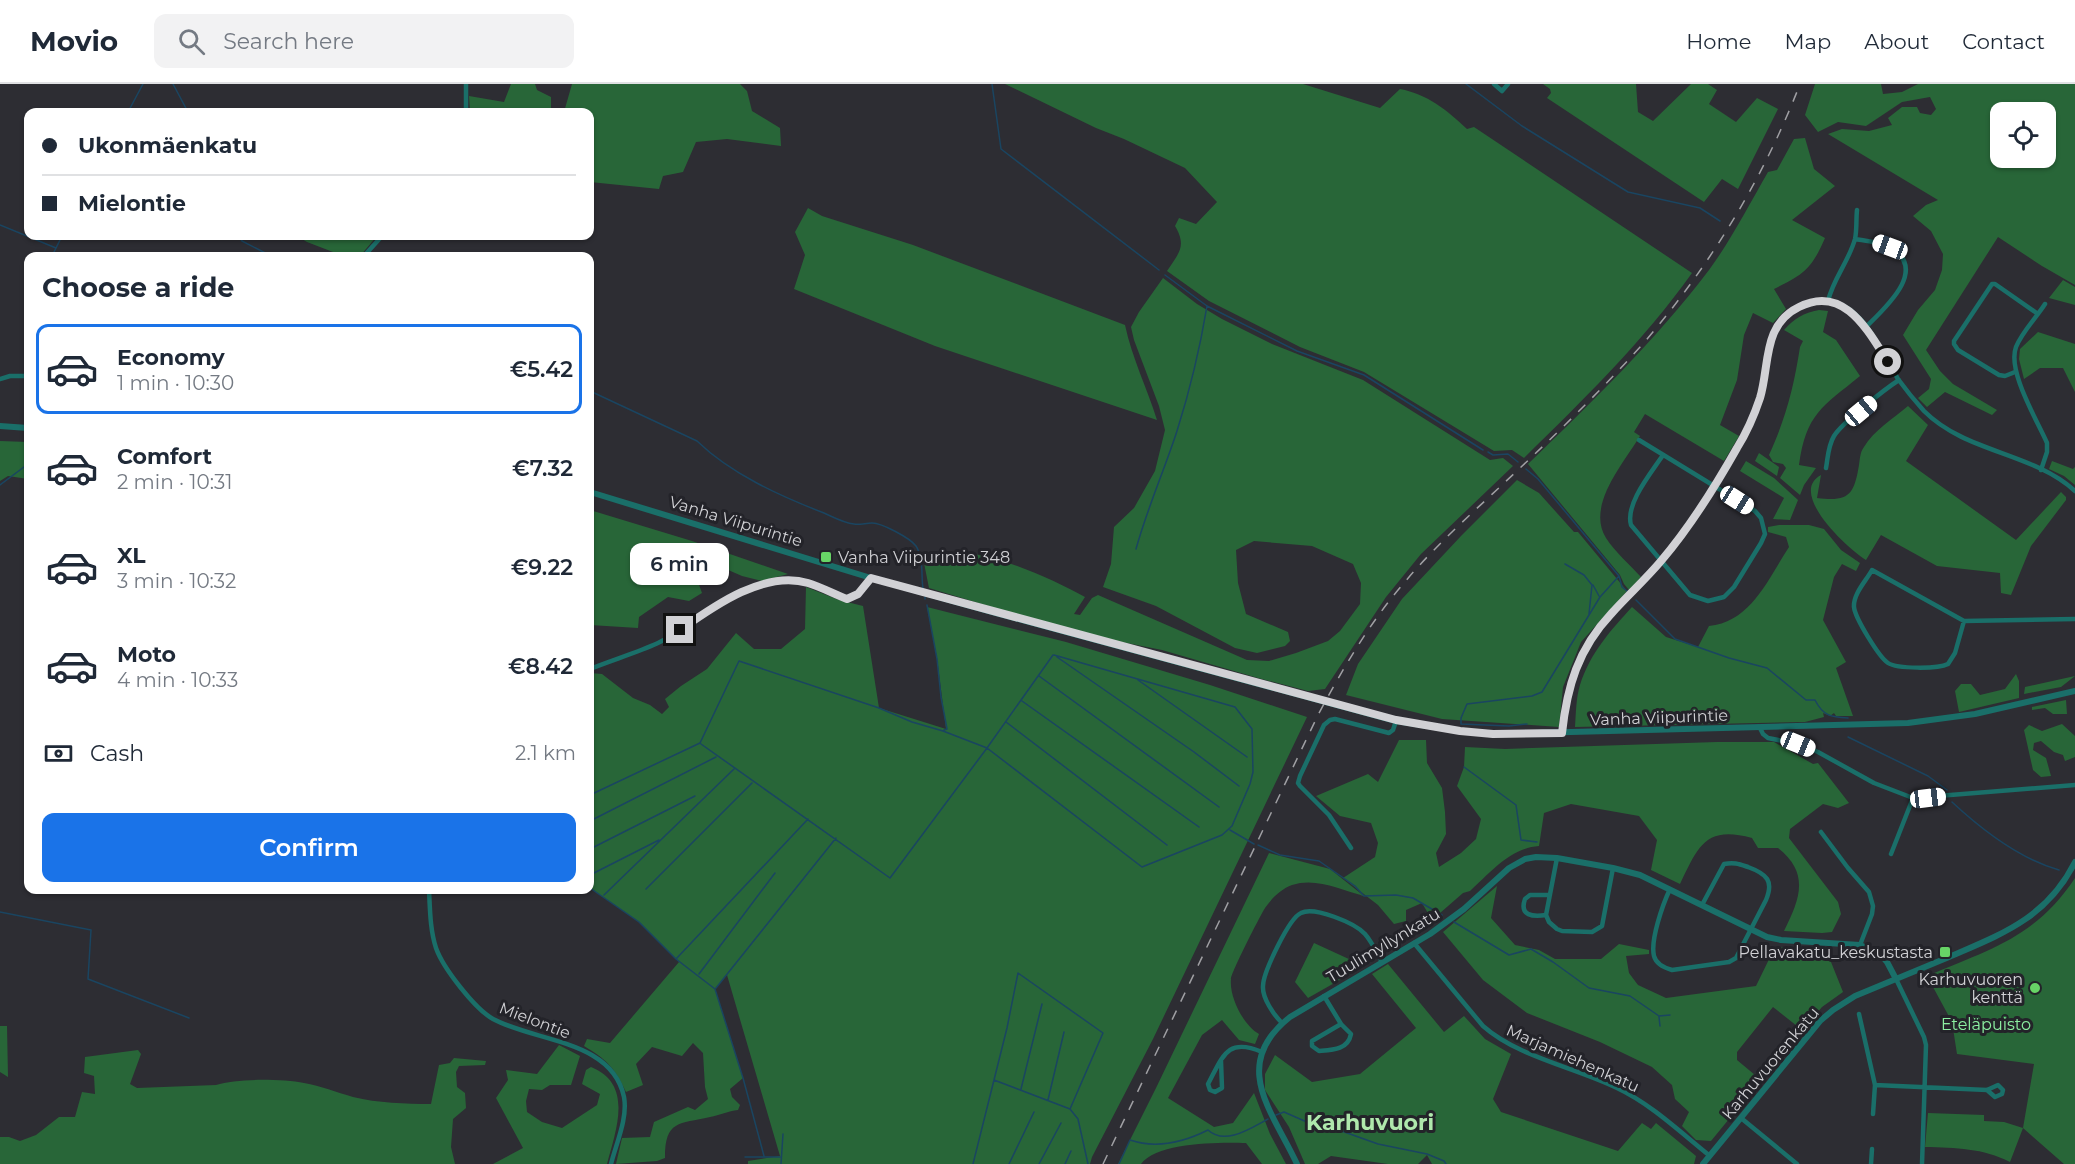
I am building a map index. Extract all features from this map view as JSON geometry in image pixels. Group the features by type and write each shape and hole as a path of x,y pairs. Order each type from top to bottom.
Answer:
{"street":[{"path":"466,84 466,108"},
{"path":"1494,84 1502,91 1508,84"},
{"path":"1828,301 1831,289 1844,266 1855,238 1857,210"},
{"path":"1855,238 1890,247 1900,254 1905,263 1904,279 1900,289 1866,327"},
{"path":"368,252 378,240"},
{"path":"2015,372 2009,375 1999,375 1958,350 1954,341 1992,284 2010,292 2038,314"},
{"path":"1562,733 1568,690 1578,661 1611,613 1661,561 1682,534 1714,485 1737,448 1754,414 1760,397 1771,339 1778,322 1800,306 1811,302 1828,301 1849,310 1866,327 1913,399 1942,425 1969,441 2042,470 2075,491"},
{"path":"2042,470 2047,443 2015,372 2013,359 2016,348 2045,304"},
{"path":"0,379 24,376"},
{"path":"1826,468 1834,435 1844,424 1899,380"},
{"path":"0,426 24,428"},
{"path":"1639,440 1663,454 1714,485 1755,511 1764,526 1765,534 1761,543 1734,587 1724,597 1717,600 1698,599 1690,595 1635,532 1629,517 1633,503 1663,454"},
{"name":"Vanha Viipurintie","path":"594,493 871,578 1396,720 1460,731 1493,734 1562,733 1908,723 1946,720 2075,691"},
{"path":"1964,621 1955,653 1948,664 1939,667 1889,664 1860,622 1854,606 1856,595 1872,570 1964,621 2075,619"},
{"path":"594,667 660,642 713,607 761,585 784,581 807,583 847,599 858,594 871,578"},
{"path":"1351,848 1329,815 1300,786 1298,783 1300,776 1324,725 1330,720 1335,719 1389,733 1393,730 1396,720"},
{"path":"1760,728 1763,735 1768,738 1798,744 1818,752 1874,783 1913,798 2075,785"},
{"path":"1892,854 1913,798"},
{"path":"1821,832 1869,892 1873,906 1872,914 1860,945"},
{"name":"Tuulimyllynkatu","path":"1297,1164 1264,1103 1261,1091 1259,1072 1262,1052 1272,1035 1282,1023 1454,917 1514,864 1536,857 1613,867 1640,875 1767,937 1860,945 1881,955 1896,980"},
{"path":"1557,858 1546,915 1552,926 1562,931 1592,932 1598,929 1604,919 1613,867"},
{"path":"1670,889 1660,911 1653,955 1664,968 1672,970 1729,962 1739,954 1770,891 1770,883 1764,874 1733,862 1724,864 1702,905"},
{"name":"Karhuvuorenkatu","path":"1703,1164 1820,1021 1845,1002 2016,927 2044,905 2067,877 2075,862"},
{"name":"Mielontie","path":"429,894 432,933 436,948 449,972 491,1018 576,1048 602,1061 613,1072 625,1100 624,1115 611,1164"},
{"path":"1546,915 1532,917 1524,911 1523,904 1525,898 1530,895 1550,896"},
{"path":"1282,1023 1264,996 1262,987 1290,923 1300,913 1314,911 1356,926 1364,933 1382,962"},
{"name":"Marjamiehenkatu","path":"1414,943 1493,1035 1514,1046 1626,1092 1658,1114 1710,1156"},
{"path":"1896,980 1924,1036 1927,1052 1922,1164"},
{"path":"1324,996 1341,1024 1351,1034 1347,1044 1341,1048 1319,1051 1312,1046 1312,1041 1341,1024"},
{"path":"1859,1014 1875,1085 1873,1114"},
{"path":"1221,1061 1223,1084 1222,1088 1215,1092 1208,1084 1221,1061 1230,1050 1246,1045 1262,1052"},
{"path":"1875,1085 1987,1090"},
{"path":"1741,1118 1797,1164"},
{"path":"1871,1164 1872,1149"}],"green space":[{"path":"511,84 535,84 537,90 551,97 551,108 470,108 469,96 504,102"},
{"path":"572,84 740,84 747,91 752,111 780,128 781,146 727,139 696,142 683,172 663,176 659,189 594,182 594,108 565,108"},
{"path":"1005,84 1303,84 1380,108 1400,89 1410,91 1436,104 1467,129 1474,127 1692,273 1633,346 1591,392 1524,458 1512,450 1494,451 1364,372 1300,347 1209,301 1167,271 1180,249 1179,233 1175,226 1179,218 1196,224 1217,202 1185,168"},
{"path":"1543,84 1636,84 1638,112 1653,121 1691,84 1708,84 1717,90 1709,104 1736,122 1757,98 1778,109 1738,189 1722,179 1704,202 1547,98 1551,93 1550,89"},
{"path":"1815,84 1881,84 1883,94 1902,92 1918,84 2075,84 2075,285 1998,237 1926,350 1940,371 1953,384 1997,410 1992,415 1945,392 1927,407 1918,398 1929,389 1931,379 1903,335 1918,310 1935,290 1942,270 1943,254 1931,231 1913,216 1926,205 1938,200 1828,134 1842,129 1869,131 1892,125 1888,118 1902,107 1917,107 1920,113 1931,115 1936,109 1930,97 1902,102 1866,126 1838,122 1818,132 1805,115"},
{"path":"1805,138 1814,169 1835,186 1792,220 1825,238 1806,270 1774,289 1786,309 1773,323 1753,313 1744,335 1737,380 1720,425 1739,436 1724,461 1645,414 1634,432 1640,436 1616,472 1603,499 1600,512 1601,526 1606,538 1641,577 1629,590 1620,575 1528,464 1667,322 1717,259 1768,172 1777,170 1794,139"},
{"path":"808,208 822,216 913,245 1125,325 1157,420 935,346 794,289 805,255 795,232"},
{"path":"304,240 374,240 363,252 333,252"},
{"path":"1163,278 1197,304 1222,319 1272,344 1363,380 1490,460 1503,458 1513,466 1421,554 1386,597 1325,689 1308,691 1162,650 1102,638 1038,621 929,588 923,558 946,553 980,555 1017,566 1085,597 1074,614 1080,615 1092,598 1098,595 1247,660 1269,661 1296,653 1328,641 1340,631 1360,604 1361,583 1353,564 1312,546 1254,541 1236,550 1238,583 1246,614 1288,632 1290,641 1285,646 1257,653 1235,648 1156,606 1103,587 1111,564 1114,527 1134,508 1155,471 1165,430 1159,406 1131,327"},
{"path":"2063,280 2075,287 2075,305 2049,298"},
{"path":"1819,310 1828,311 1823,332 1836,340 1860,376 1826,404 1811,423 1799,465 1816,468 1800,495 1780,478 1786,468 1783,464 1773,462 1769,455 1789,402 1803,341 1784,330 1800,317"},
{"path":"2038,332 2075,344 2075,392 2063,368 2040,368 2024,379 2019,359 2020,349"},
{"path":"1908,406 1928,425 1906,461 2016,540 2061,492 2066,497 2031,546 2011,595 2001,593 2000,573 1937,566 1881,535 1866,560 1835,533 1816,507 1811,494 1812,483 1821,475 1817,498 1836,499 1848,494 1855,483 1861,453 1868,441"},
{"path":"0,441 24,442 24,478 8,476 0,481"},
{"path":"1759,453 1779,467 1777,476 1755,461"},
{"path":"1746,461 1774,478 1798,500 1790,520 1773,519 1784,498 1740,471"},
{"path":"2052,461 2073,469 2075,467 2075,485 2064,476 2049,469"},
{"path":"1517,480 1539,493 1574,532 1578,532 1627,591 1581,642 1563,687 1559,727 1442,719 1346,695 1358,664 1402,599"},
{"path":"594,511 692,541 788,574 762,581 742,576 719,566 695,564 693,568 702,593 689,601 668,597 639,617 638,628 594,625"},
{"path":"1809,525 1824,529 1841,550 1860,563 1856,571 1842,564 1834,577 1823,620 1846,662 1836,668 1853,716 1836,716 1834,713 1830,716 1823,713 1824,717 1805,722 1575,727 1576,706 1584,673 1595,652 1632,607 1666,637 1698,647 1709,626 1724,623 1736,616 1747,608 1766,585 1789,547 1786,537 1768,532 1768,527"},
{"path":"806,587 839,600 863,606 879,708 946,729 937,658 927,607 1066,642 1307,717 1153,1039 1090,1164 748,1164 748,1161 780,1156 727,975 715,989 743,1078 730,1089 732,1097 740,1105 738,1110 676,1126 668,1137 665,1158 657,1161 616,1164 622,1138 650,1137 654,1122 688,1107 695,1110 708,1099 703,1053 693,1043 682,1056 652,1047 636,1064 643,1085 626,1092 609,1065 584,1046 587,1039 610,1043 679,962 639,922 594,891 594,673 602,674 633,698 650,705 662,714 669,707 665,699 707,669 736,633 754,649 781,649 805,629"},
{"path":"2016,674 2019,681 2019,698 1959,712 1955,691 1961,684 1971,684 1980,695 2005,689"},
{"path":"2075,676 2061,687 2024,694 2025,687"},
{"path":"2066,700 2067,714 2053,714 2045,708 2032,710 2032,707"},
{"path":"2062,724 2075,736 2075,757 2065,761 2063,755 2054,752 2041,741 2034,743 2033,750 2046,758 2051,776 2041,777 2033,770 2024,730 2029,725 2042,731"},
{"path":"1399,740 1426,740 1427,763 1442,788 1446,834 1436,853 1439,867 1461,853 1476,839 1481,819 1457,786 1464,767 1465,747 1505,749 1774,742 1813,764 1818,763 1849,803 1838,808 1823,804 1790,829 1789,838 1838,902 1841,914 1832,932 1784,931 1794,909 1799,888 1795,868 1778,848 1758,848 1752,838 1736,835 1723,834 1713,837 1698,850 1680,884 1651,870 1657,840 1639,816 1571,804 1544,813 1539,846 1510,856 1432,920 1422,903 1406,910 1406,921 1394,924 1378,905 1343,878 1375,857 1378,843 1371,823 1340,816 1316,796 1368,774 1378,782"},
{"path":"1269,853 1330,869 1364,896 1310,882 1292,885 1273,898 1265,908 1240,956 1231,979 1232,994 1243,1018 1259,1034 1255,1044 1239,1040 1222,1020 1202,1035 1168,1098 1214,1127 1233,1123 1254,1093 1270,1134 1286,1164 1262,1164 1246,1143 1206,1143 1161,1151 1141,1164 1118,1164 1156,1088"},
{"name":"Eteläpuisto","path":"2075,878 2075,1164 2064,1164 2023,1128 2034,1064 1957,1054 1952,1022 1927,976 1991,949 2027,928 2044,915"},
{"path":"1497,886 1491,918 1515,945 1539,950 1555,959 1601,959 1619,944 1649,950 1649,954 1626,956 1629,973 1638,985 1666,998 1756,986 1775,947 1832,950 1831,962 1843,992 1822,1007 1802,1030 1773,1007 1737,1052 1737,1060 1761,1080 1711,1141 1696,1140 1682,1126 1689,1112 1675,1099 1672,1085 1652,1067 1600,1042 1527,1013 1483,980 1443,932"},
{"path":"1314,943 1351,960 1352,973 1308,998 1295,982"},
{"path":"1388,964 1444,1032 1464,1016 1485,1039 1511,1054 1493,1099 1501,1112 1618,1151 1642,1123 1651,1129 1656,1123 1696,1156 1694,1164 1432,1164 1427,1155 1418,1164 1388,1164 1331,1156 1318,1164 1305,1164 1289,1127 1265,1090 1265,1074 1275,1055 1312,1082 1360,1074 1416,1028 1372,974"},
{"path":"0,1026 7,1026 8,1077 0,1072"},
{"path":"559,1045 580,1056 571,1085 550,1085 542,1090 529,1089 526,1101 527,1112 542,1122 562,1128 597,1105 600,1094 582,1084 586,1070 591,1067 604,1075 613,1085 618,1109 607,1164 493,1164 523,1148 496,1098 508,1080 506,1070 537,1074"},
{"path":"138,1050 141,1054 130,1084 137,1088 216,1085 247,1080 284,1081 310,1084 362,1099 411,1104 431,1104 439,1065 450,1063 454,1058 486,1061 485,1065 459,1066 456,1072 457,1087 465,1093 466,1108 453,1119 451,1147 455,1164 0,1164 0,1137 20,1141 36,1135 59,1117 75,1117 82,1092 95,1094 94,1076 84,1073 85,1057"},
{"path":"1928,1113 1984,1115 1984,1121 2004,1122 2023,1128 2010,1162 1979,1151 1925,1147"}],"waterway":[{"path":"130,108 143,84"},
{"path":"173,84 186,108"},
{"path":"992,84 1001,149 1159,270"},
{"path":"1466,84 1522,126 1628,192 1700,208 1720,221"},
{"path":"0,225 24,235"},
{"path":"37,240 56,248"},
{"path":"54,252 60,240"},
{"path":"241,240 263,252"},
{"path":"1165,275 1207,306 1297,351 1364,375 1483,450"},
{"path":"1136,549 1182,416 1207,306"},
{"path":"594,393 697,441 710,453 741,474 790,499 842,521 877,524 902,535 919,551 923,588"},
{"path":"1488,452 1493,455 1508,454 1518,462"},
{"path":"0,485 24,467"},
{"path":"1526,469 1538,479 1619,576 1622,587 1627,591"},
{"path":"1565,564 1584,575 1592,585 1589,614"},
{"path":"1527,724 1509,726 1461,724 1461,718 1467,704 1532,696 1542,692 1600,597 1619,576"},
{"path":"1593,585 1599,596"},
{"path":"1636,600 1675,639 1729,658 1767,668 1806,700 1815,700 1824,712 1832,716 1848,718"},
{"path":"927,605 947,729 944,730"},
{"path":"701,744 890,878 1053,655"},
{"path":"594,793 700,743 739,661 879,708 987,748 1142,867 1222,835 1232,826 1253,772 1252,729 1235,707 1054,655"},
{"path":"1057,657 1239,786"},
{"path":"1039,676 1219,807"},
{"path":"1138,680 1247,757"},
{"path":"1022,701 1199,827"},
{"path":"1006,722 1167,845"},
{"path":"1848,737 1928,776 1947,790"},
{"path":"594,819 716,757"},
{"path":"1464,767 1516,805 1521,840 1537,842"},
{"path":"604,895 734,769"},
{"path":"646,889 752,783"},
{"path":"594,847 695,796"},
{"path":"1952,802 1975,822 2016,851 2059,870"},
{"path":"676,959 808,819"},
{"path":"1230,830 1254,844"},
{"path":"716,988 836,838"},
{"path":"594,873 659,840"},
{"path":"1258,845 1280,855 1319,861 1355,886 1364,896 1396,895 1413,898 1442,915"},
{"path":"699,974 775,873"},
{"path":"594,891 639,922 676,959 715,989 743,1078 764,1156"},
{"path":"0,912 91,930 88,979 189,1018"},
{"path":"1454,922 1509,955 1531,949 1589,988 1630,996 1659,1016 1670,1015"},
{"path":"973,1164 1007,1028 1018,973 1103,1033 1070,1109"},
{"path":"1021,1089 1042,1004"},
{"path":"1659,1017 1660,1026"},
{"path":"1048,1100 1064,1032"},
{"path":"994,1080 1070,1109 1078,1119 1088,1164"},
{"path":"1009,1164 1034,1112"},
{"path":"1276,1115 1284,1112 1325,1130 1336,1129 1378,1144 1427,1154 1446,1164"},
{"path":"1119,1164 1130,1140 1150,1144 1170,1143 1208,1130 1222,1136 1230,1136 1246,1131 1268,1119"},
{"path":"1039,1164 1061,1123"},
{"path":"781,1164 783,1134"},
{"path":"1065,1164 1071,1151"},
{"path":"745,1157 780,1157"}],"railway":[{"path":"1103,1164 1318,715 1357,647 1392,598 1427,557 1591,399 1666,317 1711,255 1751,189 1769,155 1800,84"}],"place":[{"name":"Vanha Viipurintie 348","path":"826,557"},
{"name":"Pellavakatu_keskustasta","path":"1945,952"},
{"name":"Karhuvuoren kenttä","path":"2035,988"}],"district":[{"name":"Karhuvuori","path":"1370,1122"}],"route":[{"path":"680,630 713,607 761,585 792,581 807,583 847,599 858,594 871,578 1396,720 1430,727 1493,734 1562,733 1571,681 1578,661 1587,646 1611,613 1661,561 1682,534 1748,429 1760,397 1771,339 1778,322 1800,306 1811,302 1828,301 1849,310 1858,317 1888,362"}]}
